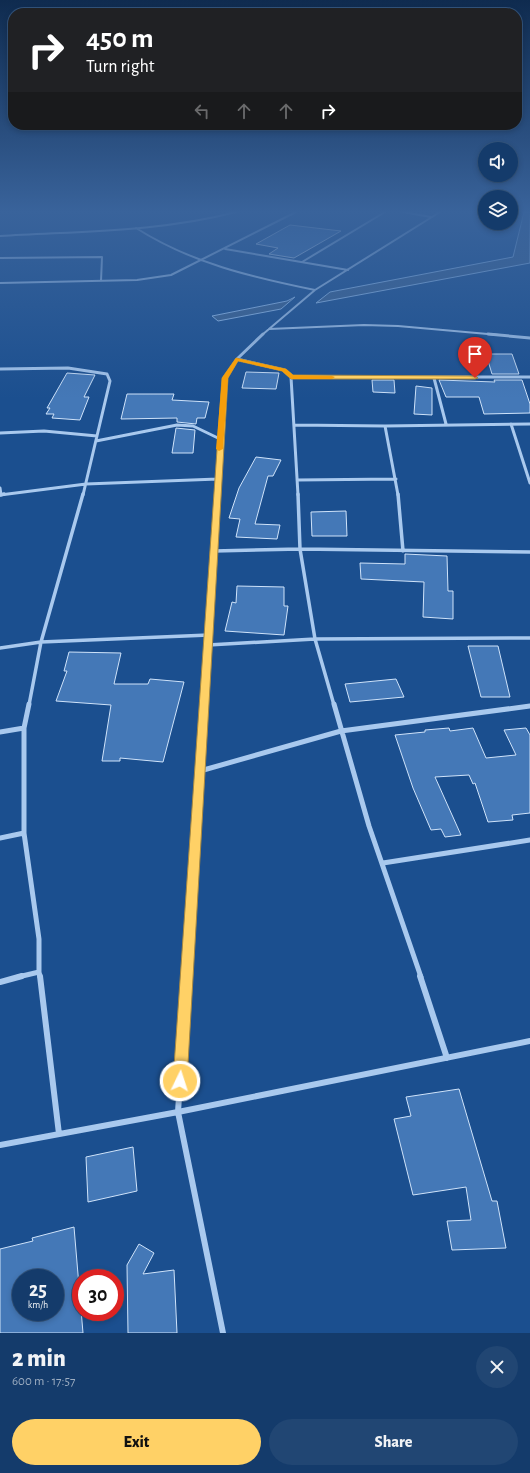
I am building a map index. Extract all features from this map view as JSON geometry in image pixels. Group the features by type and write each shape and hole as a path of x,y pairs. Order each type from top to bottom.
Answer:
{"street":[{"path":"101,274 101,281"},
{"path":"0,283 101,281 160,277 173,274"},
{"path":"247,274 315,290"},
{"path":"223,1333 178,1112 225,378 236,359 269,329 315,290 341,274"},
{"path":"269,329 384,326 530,338"},
{"path":"236,359 284,370 291,377 296,425 300,549 315,639 369,826 383,863 447,1058"},
{"path":"0,369 58,369 95,372 107,374 110,381 86,484 42,642 24,728 24,833 39,939 39,972 59,1134"},
{"path":"291,377 530,377"},
{"path":"434,378 446,424"},
{"path":"510,424 530,481"},
{"path":"296,425 385,426 530,424"},
{"path":"0,433 44,431 97,439 177,425 193,426 220,439"},
{"path":"385,426 396,479 403,551"},
{"path":"0,488 1,495 86,484 218,478"},
{"path":"297,480 396,479"},
{"path":"214,551 300,549 530,552"},
{"path":"0,648 42,642 208,635"},
{"path":"208,645 315,639 530,638"},
{"path":"200,771 341,731 530,706"},
{"path":"0,732 24,728"},
{"path":"0,838 24,833"},
{"path":"383,863 530,840"},
{"path":"0,982 39,972"},
{"path":"0,1145 178,1112 530,1041"}],"water":[{"path":"423,274 470,274 316,303 330,292"},
{"path":"295,297 281,309 218,321 212,316 287,301"}],"building":[{"path":"486,354 512,354 519,374 492,374"},
{"path":"246,372 279,373 276,389 242,388"},
{"path":"67,373 95,375 84,397 89,397 80,420 52,418 54,414 46,414 50,408 47,408"},
{"path":"372,380 394,380 395,393 373,392"},
{"path":"439,380 495,382 494,380 522,380 530,404 530,413 484,414 479,397 446,397"},
{"path":"416,386 432,388 432,415 414,414"},
{"path":"127,394 174,394 172,400 209,402 205,418 197,418 196,424 177,422 177,418 121,419"},
{"path":"176,428 195,430 193,453 172,453"},
{"path":"256,457 281,460 273,476 268,476 255,524 280,525 277,539 236,537 240,519 229,518 239,488"},
{"path":"346,511 347,536 312,536 311,512"},
{"path":"405,554 447,556 448,591 453,591 453,619 423,617 424,582 361,579 360,563 405,564"},
{"path":"237,586 284,587 284,606 288,606 284,635 225,631 232,602 236,603"},
{"path":"468,646 498,646 510,697 481,697"},
{"path":"69,652 121,653 114,684 148,684 150,679 184,682 163,762 120,758 120,761 102,761 111,705 56,701 67,671 64,671"},
{"path":"396,679 404,697 350,702 345,684"},
{"path":"449,728 450,731 473,728 486,758 516,755 504,730 526,728 530,735 530,813 512,815 513,820 488,822 475,783 473,784 469,775 435,777 461,835 445,837 441,829 431,830 413,788 395,735"},
{"path":"459,1089 492,1201 497,1201 506,1248 452,1250 447,1221 471,1220 466,1187 413,1195 394,1119 411,1116 406,1097"},
{"path":"133,1147 137,1191 88,1202 86,1157"},
{"path":"74,1227 78,1269 72,1269 72,1321 82,1321 83,1333 0,1333 0,1249 33,1241 32,1238"},
{"path":"139,1244 154,1253 143,1274 174,1270 177,1333 128,1333 127,1265"}],"slow traffic":[{"path":"219,449 225,378 236,359 284,370 291,377 332,377"}],"route":[{"path":"180,1081 225,378 236,359 284,370 291,377 475,378"}]}
